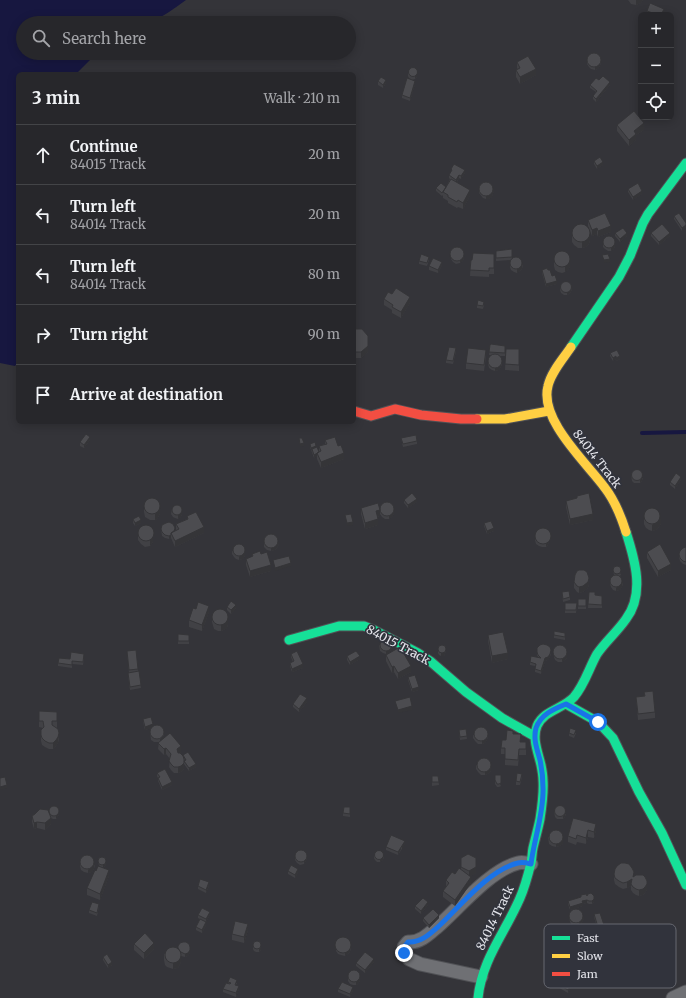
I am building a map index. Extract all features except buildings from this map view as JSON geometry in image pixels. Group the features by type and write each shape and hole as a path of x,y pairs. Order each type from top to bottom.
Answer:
{"street":[{"name":"84014 Track","path":"478,998 480,978 518,903 531,864 544,789 540,761 535,746 534,736 536,726 544,715 566,704 575,696 602,647 629,617 635,604 637,592 632,550 622,520 612,499 599,480 578,456 555,425 549,411 547,401 546,392 548,383 555,370 619,277 630,256 648,214 686,163"},
{"path":"356,412 371,416 395,409 421,415 461,419 505,419 549,411"},
{"name":"84015 Track","path":"289,640 339,626 364,626 418,653 430,661 466,692 502,718 534,736"},
{"path":"566,704 598,722 613,738 639,792 662,833 686,885"},
{"path":"480,978 420,964 409,959 404,953 404,947 408,942 414,942 427,936 481,886 494,876 512,865 520,863 531,864"},
{"path":"673,998 686,992"}],"shaded area":[{"path":"0,0 186,0 163,16 16,16 16,60 90,60 78,72 16,72 16,365 15,366 0,363"}],"waterway":[{"path":"642,433 686,432"}],"traffic: fast":[{"path":"571,347 619,277 630,256 648,214 686,163"},
{"path":"478,998 480,984 489,958 520,898 531,863 540,819 543,790 542,771 535,741 537,726 544,716 570,701 574,697 584,681 597,654 619,628 632,609 637,588 635,565 626,532"},
{"path":"289,640 339,626 364,626 418,653 430,661 466,692 502,718 534,736"},
{"path":"566,704 598,722 613,738 639,792 662,833 686,885"}],"traffic: slow":[{"path":"571,347 554,371 548,386 547,399 551,413 557,427 566,440 609,493 626,532"},
{"path":"477,419 505,419 549,411"}],"traffic: jam":[{"path":"356,412 371,416 395,409 421,415 477,419"}],"route":[{"path":"404,953 404,947 408,942 414,942 427,936 481,886 494,876 512,865 520,863 531,864 532,851 542,807 544,789 540,761 535,746 534,736 536,726 544,715 566,704 598,722"}]}
